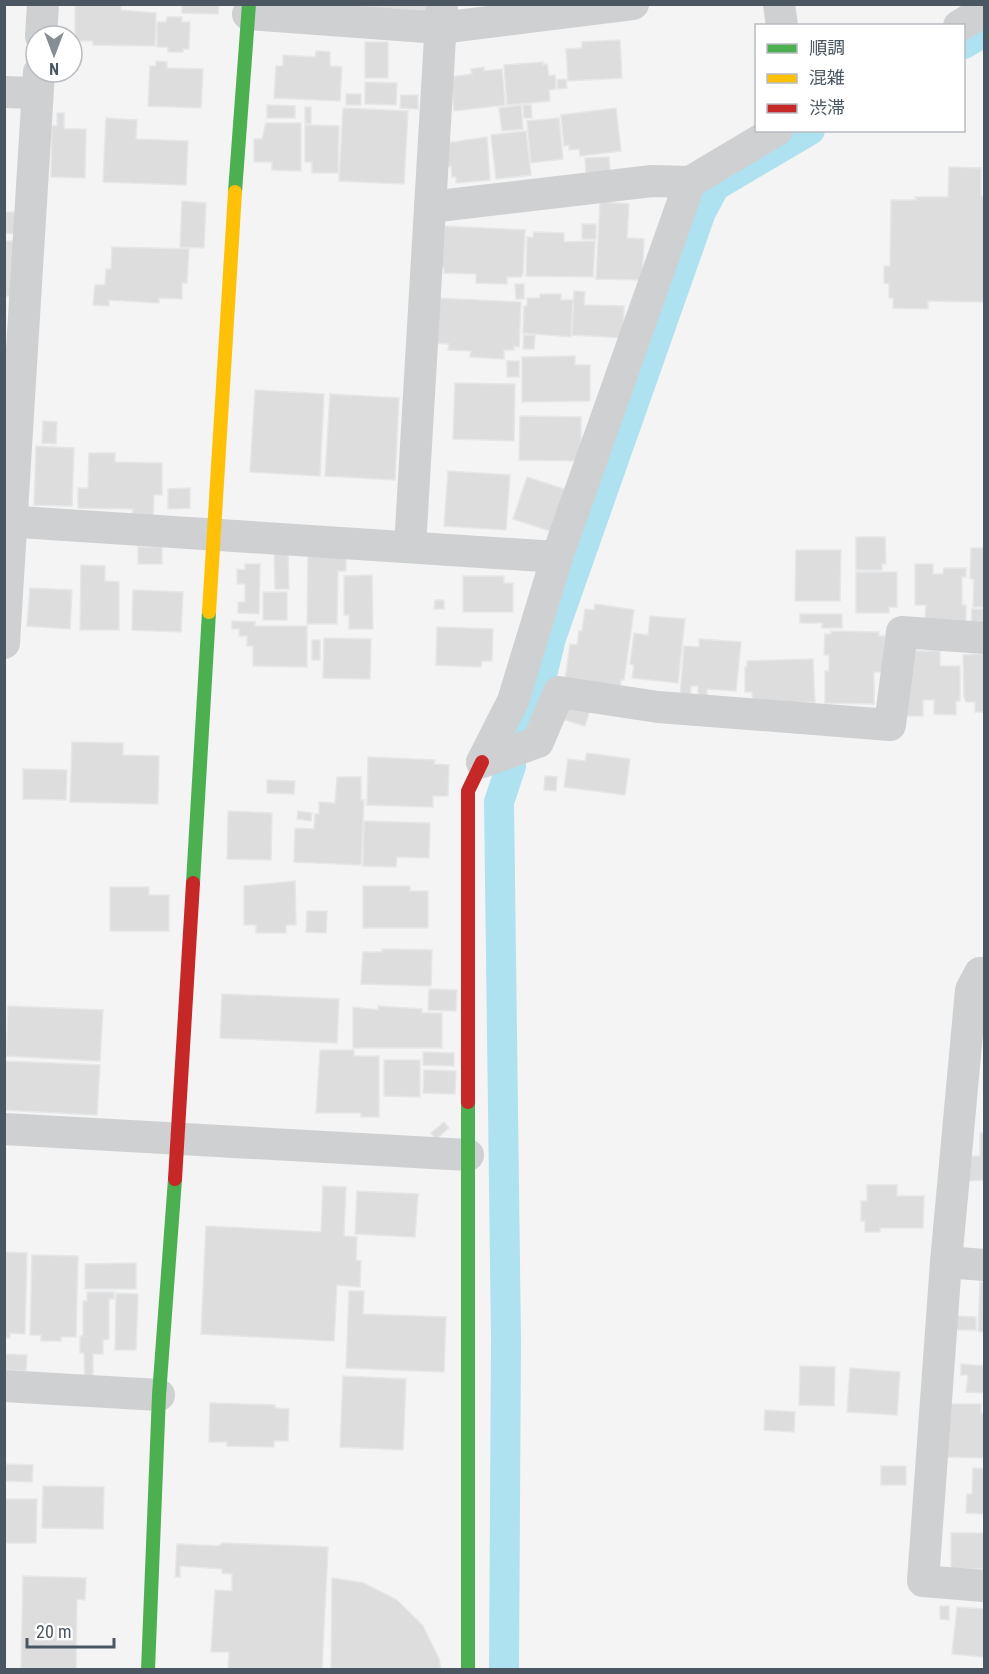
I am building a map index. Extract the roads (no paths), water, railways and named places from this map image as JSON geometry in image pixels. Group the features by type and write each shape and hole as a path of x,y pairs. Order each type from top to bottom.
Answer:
{"street":[{"path":"42,24 43,4"},
{"path":"148,1670 159,1395 178,1141 229,262 248,9 441,16 633,4"},
{"path":"779,4 782,24"},
{"path":"962,24 984,10"},
{"path":"410,547 441,16"},
{"path":"4,92 34,84"},
{"path":"4,643 8,521 38,84"},
{"path":"430,207 652,181 690,182 774,132"},
{"path":"468,1670 468,792 513,701 557,557 690,182"},
{"path":"8,521 557,557"},
{"path":"482,762 538,742 560,692 658,707 890,725 902,632 984,638"},
{"path":"984,973 980,973 971,990 946,1262 923,1581 984,1586"},
{"path":"4,1129 178,1141 468,1155"},
{"path":"946,1262 984,1265"},
{"path":"4,1386 159,1395"}],"waterway":[{"path":"965,43 984,32"},
{"path":"529,729 551,638 701,212 715,186 807,132"},
{"path":"504,1670 506,1340 499,802 511,766"}]}
